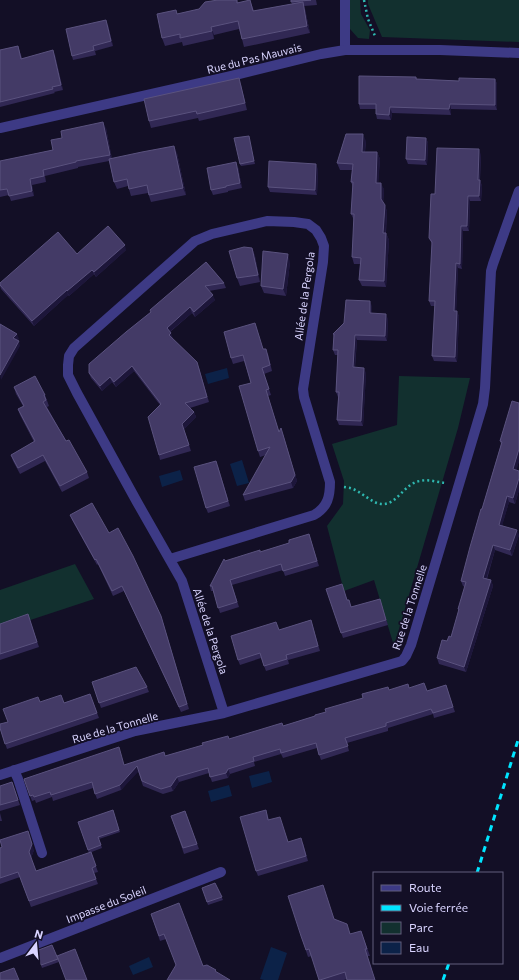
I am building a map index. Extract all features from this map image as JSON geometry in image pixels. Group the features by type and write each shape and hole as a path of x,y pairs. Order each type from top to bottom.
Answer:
{"street":[{"path":"345,0 345,50"},
{"name":"Rue du Pas Mauvais","path":"0,128 227,77 321,54 345,50 440,50 519,53"},
{"name":"Rue de la Tonnelle","path":"0,775 135,731 224,713 402,661 411,645 483,404 492,264 519,192"},
{"name":"Allée de la Pergola","path":"170,559 314,515 323,508 327,502 330,492 330,482 304,398 303,389 323,262 324,246 316,230 308,224 267,221 212,234 195,242 74,348 69,356 68,375 77,393 182,581 224,713"},
{"path":"14,770 42,853"},
{"name":"Impasse du Soleil","path":"0,958 221,872"}],"path":[{"path":"364,0 368,19 375,36 373,50"},
{"path":"340,487 351,488 375,502 387,504 412,484 419,481 429,480 447,484"}],"green space":[{"path":"350,0 360,0 361,14 370,30 369,39 358,38 350,29"},
{"path":"368,0 519,0 519,42 382,37 368,4"},
{"path":"399,376 470,378 458,428 394,646 374,580 344,591 327,526 343,504 344,481 332,444 397,425"},
{"path":"75,564 94,599 0,630 0,590"}],"water":[{"path":"227,368 229,378 208,384 205,374"},
{"path":"242,460 249,483 237,486 230,464"},
{"path":"180,470 183,480 162,487 159,476"},
{"path":"269,771 272,782 252,788 249,776"},
{"path":"229,785 232,796 211,802 208,791"},
{"path":"271,947 287,953 278,980 260,979"},
{"path":"149,957 153,967 133,975 129,966"}],"building":[{"path":"237,0 237,3 250,0 253,11 303,2 307,26 242,39 238,21 211,27 212,31 180,38 180,34 162,38 157,14 176,10 177,14 199,9 205,2"},
{"path":"291,0 311,0 291,2"},
{"path":"106,20 111,41 93,46 94,50 72,56 66,29"},
{"path":"18,46 21,59 53,50 61,85 52,87 53,89 0,102 0,50"},
{"path":"359,76 416,77 416,79 459,81 459,78 495,79 495,105 450,104 449,109 390,107 389,115 376,114 376,104 359,104"},
{"path":"239,78 245,103 197,114 196,111 149,121 144,99"},
{"path":"103,122 110,155 76,161 43,170 44,176 30,179 32,191 9,196 7,189 0,190 0,161 53,150 51,140 62,138 61,131"},
{"path":"346,134 363,134 362,152 377,152 376,183 381,183 381,199 385,205 383,233 386,233 384,281 359,280 361,258 352,257 354,214 351,214 353,182 351,182 353,164 337,163"},
{"path":"249,136 254,161 240,164 234,138"},
{"path":"407,137 426,138 425,160 406,159"},
{"path":"174,146 183,188 149,195 147,185 129,189 127,179 114,182 109,159"},
{"path":"437,148 479,149 479,196 468,196 467,226 461,226 460,264 456,263 454,311 457,311 455,357 432,356 435,301 429,301 432,242 429,238 431,194 435,194"},
{"path":"269,161 316,164 315,190 268,187"},
{"path":"236,162 240,183 211,190 207,168"},
{"path":"108,226 125,245 94,272 92,270 67,290 32,321 0,285 0,283 58,232 77,254"},
{"path":"244,247 252,248 258,275 237,278 229,251"},
{"path":"263,251 288,254 283,289 261,286"},
{"path":"206,262 224,283 205,286 213,295 194,312 190,307 167,328 171,333 169,335 197,362 207,397 185,403 194,412 182,424 189,445 159,455 148,417 161,404 132,366 114,382 110,377 100,386 89,373 89,364 151,312 150,310"},
{"path":"346,300 370,301 370,313 386,314 385,336 355,335 353,367 364,368 361,421 337,420 339,392 336,392 338,350 333,350 333,334 344,323"},
{"path":"255,323 263,349 266,349 270,365 262,368 269,389 266,390 279,432 281,428 295,475 291,482 243,495 270,447 258,451 239,386 251,383 243,355 231,358 224,332"},
{"path":"0,324 17,334 13,338 19,341 0,375"},
{"path":"35,376 45,395 46,400 43,402 66,441 69,440 87,472 60,486 43,455 18,468 11,455 35,441 18,409 24,406 14,387"},
{"path":"512,401 519,403 519,449 513,469 519,471 519,478 513,498 507,496 499,525 517,530 510,550 493,545 483,578 491,580 464,667 437,658 442,640 447,641 449,636 451,637 466,582 461,581 502,442 500,441"},
{"path":"216,461 228,501 206,508 194,467"},
{"path":"92,503 109,533 118,528 133,556 161,616 187,704 179,707 122,586 112,591 96,559 95,560 70,515"},
{"path":"309,534 317,561 283,571 281,564 230,580 237,602 218,608 212,586 210,586 224,559 225,561 260,550 260,552 289,543 289,540"},
{"path":"342,584 351,607 380,599 386,620 341,633 326,589"},
{"path":"28,614 37,642 0,654 0,624"},
{"path":"311,620 318,646 286,655 287,659 264,666 260,653 238,660 231,636 276,622 279,630"},
{"path":"136,667 147,687 99,703 92,682"},
{"path":"424,683 427,691 446,685 453,707 433,713 431,709 386,723 386,726 345,738 348,746 319,755 316,743 281,753 280,749 253,757 254,761 228,769 226,773 210,777 208,768 177,777 171,786 161,789 142,781 137,766 120,785 95,794 92,782 51,795 50,792 34,797 33,795 30,796 24,779 119,747 124,765 164,752 165,756 228,736 229,739 282,723 283,726 315,716 326,712 325,709 363,698 362,694 388,687 389,690 408,684 409,688"},
{"path":"90,694 97,713 5,744 0,724 8,722 3,709 38,697 40,702 61,695 64,703"},
{"path":"12,782 18,800 0,805 0,786"},
{"path":"113,810 119,830 98,837 101,845 88,850 78,822"},
{"path":"266,810 268,820 280,817 288,842 301,838 306,856 256,871 240,817"},
{"path":"185,811 197,844 183,848 171,816"},
{"path":"28,831 32,844 29,852 36,871 91,852 96,866 92,868 96,879 29,901 18,872 0,878 0,848 2,847 0,840"},
{"path":"215,883 222,897 207,902 202,888"},
{"path":"323,885 334,919 347,924 350,934 361,931 375,980 347,980 345,972 319,980 309,949 306,950 288,896"},
{"path":"179,903 203,966 207,965 230,980 167,980 176,965 164,934 159,936 151,914"},
{"path":"52,945 58,959 41,965 36,951"},
{"path":"75,949 87,980 66,980 57,956"},
{"path":"14,968 19,980 0,980 0,973"}],"railway":[{"path":"477,872 519,737"},
{"path":"443,980 449,964"}]}
